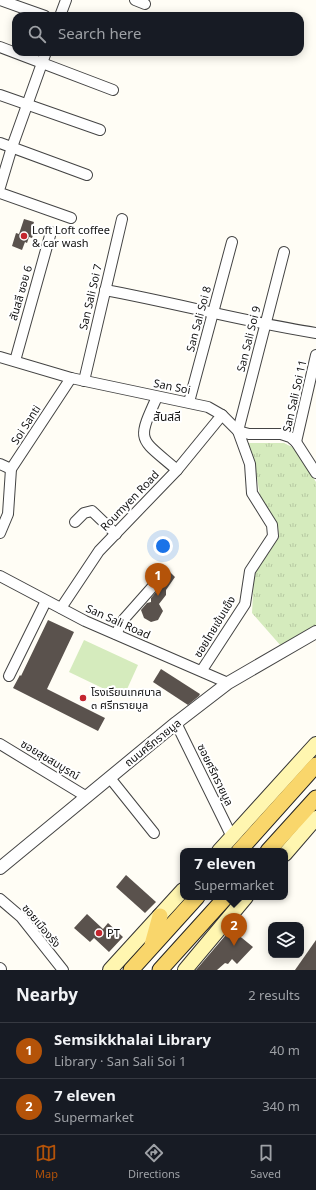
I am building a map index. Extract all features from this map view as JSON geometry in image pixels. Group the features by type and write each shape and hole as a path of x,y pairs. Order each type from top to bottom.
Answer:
{"main road":[{"path":"222,848 316,744"},
{"path":"242,848 316,765"},
{"path":"271,848 316,798"},
{"path":"288,851 314,823"},
{"path":"110,970 180,893"},
{"path":"131,970 194,900"},
{"path":"160,970 223,900"},
{"path":"185,970 243,900"},
{"path":"151,948 160,916"}],"street":[{"path":"0,0 34,12"},
{"path":"62,12 66,0"},
{"path":"135,0 145,4"},
{"path":"0,47 12,52"},
{"path":"22,56 113,90"},
{"path":"0,187 12,147 44,56"},
{"path":"0,94 100,130"},
{"path":"0,143 87,174"},
{"path":"0,193 71,218"},
{"name":"San Sali Soi 7","path":"84,381 122,219"},
{"name":"สันสลี ซอย 6","path":"15,361 51,232"},
{"name":"San Sali Soi 8","path":"188,402 232,242"},
{"name":"San Sali Soi 9","path":"238,432 284,252"},
{"path":"105,290 213,312 265,325 316,333"},
{"name":"San Sali Soi 11","path":"296,442 316,355"},
{"name":"San Soi","path":"0,357 71,378 208,407 222,415 238,432"},
{"name":"Soi Santi","path":"0,534 8,514 12,469 71,378"},
{"path":"158,396 145,424 144,437 148,445 177,470"},
{"name":"Roumyen Road","path":"61,608 99,551 177,470 222,415"},
{"path":"238,432 249,434 281,434 290,437 296,442 316,473"},
{"name":"ซอยไทยเข้มแข็ง","path":"202,670 245,604 250,571 273,536 272,525 252,493 250,464 238,432"},
{"path":"0,464 12,469"},
{"path":"75,522 84,513 92,511 116,534"},
{"name":"San Sali Road","path":"1,578 116,634 202,670 228,683"},
{"path":"116,634 124,619 155,584"},
{"path":"9,676 46,601"},
{"name":"ถนนศรีทรายมูล","path":"1,866 176,723 228,683 316,632"},
{"name":"ซอยศรีทรายมูล","path":"176,723 232,837"},
{"name":"ซอยสุขสมบูรณ์","path":"0,744 87,797"},
{"path":"110,778 154,833"},
{"name":"ซอยเมืองรัง","path":"0,899 21,917 63,970"}],"green space":[{"path":"246,443 284,443 294,448 316,482 316,627 281,646 252,613 254,575 279,537 278,526 260,496 255,466"},
{"path":"84,640 138,665 123,698 69,672"}],"building":[{"name":"Loft Loft coffee & car wash","path":"24,219 34,222 32,228 35,229 32,238 29,237 22,250 12,246 16,233 19,234"},
{"path":"169,571 175,577 166,590 166,595 159,604 163,611 158,620 151,622 144,618 141,610 147,603 151,602 151,598 161,586 161,581"},
{"path":"48,620 74,632 47,689 105,718 98,731 13,688 20,675 21,676"},
{"path":"161,669 200,694 199,696 188,705 153,682"},
{"path":"126,875 156,902 145,913 116,887"},
{"name":"PT","path":"87,914 103,929 108,923 123,937 109,952 94,938 90,942 74,928"},
{"path":"231,929 253,947 237,964 232,959 228,964 225,963 217,970 196,970"},
{"path":"316,940 316,970 295,970"}],"place":[{"name":"Loft Loft coffee & car wash","path":"24,236"},
{"name":"Semsikkhalai Library","path":"158,596"},
{"name":"โรงเรียนเทศบาล ๓ ศรีทรายมูล","path":"83,698"},
{"name":"PT","path":"99,933"},
{"name":"7 eleven","path":"234,946"}],"district":[{"name":"สันสลี","path":"167,417"}]}
